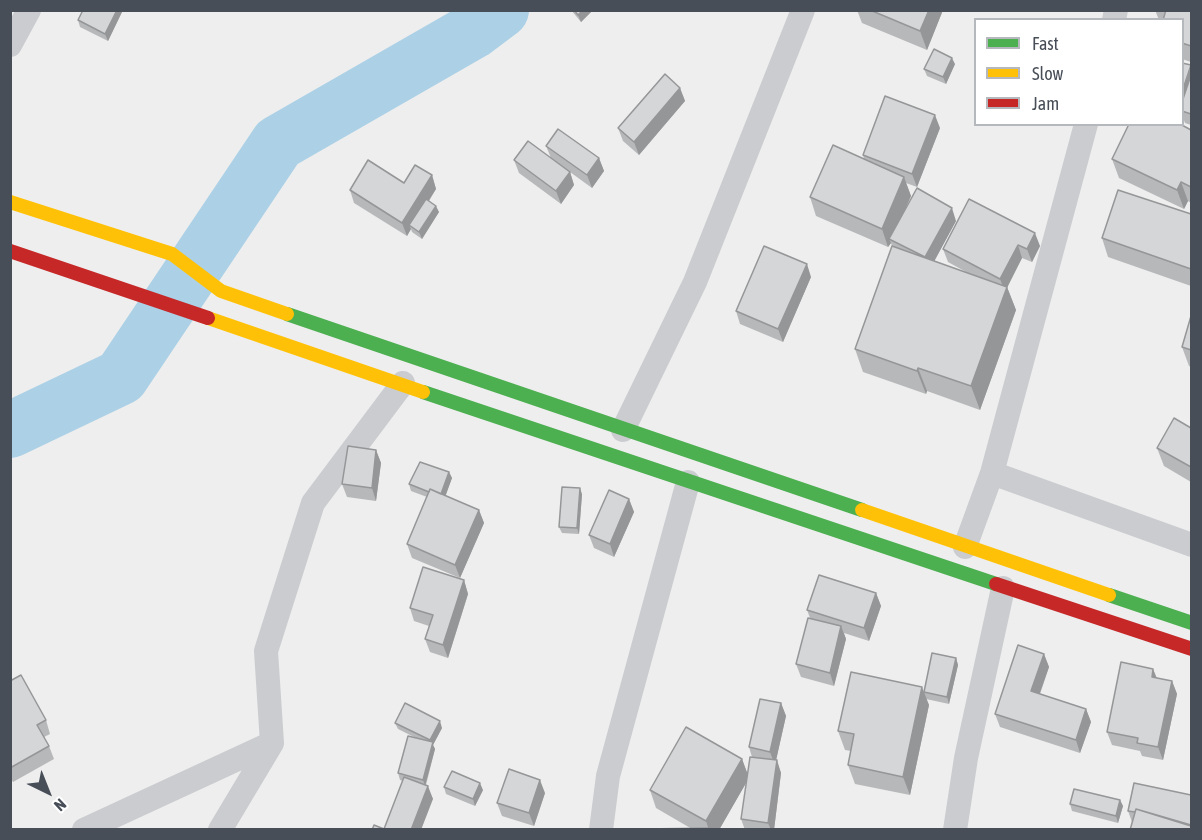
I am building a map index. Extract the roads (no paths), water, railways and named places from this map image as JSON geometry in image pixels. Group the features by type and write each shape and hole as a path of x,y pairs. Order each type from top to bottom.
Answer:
{"main road":[{"path":"10,202 172,254 221,291 1191,623"},
{"path":"10,251 688,482 1191,649"}],"street":[{"path":"10,45 29,10"},
{"path":"623,429 695,282 803,10"},
{"path":"965,547 993,473 1085,126"},
{"path":"220,830 272,743 266,651 313,503 403,383"},
{"path":"993,473 1191,545"},
{"path":"600,830 608,776 688,482"},
{"path":"955,830 966,758 1003,588"},
{"path":"84,830 272,743"}],"waterway":[{"path":"10,430 121,377 278,143 473,31 501,10"}]}
